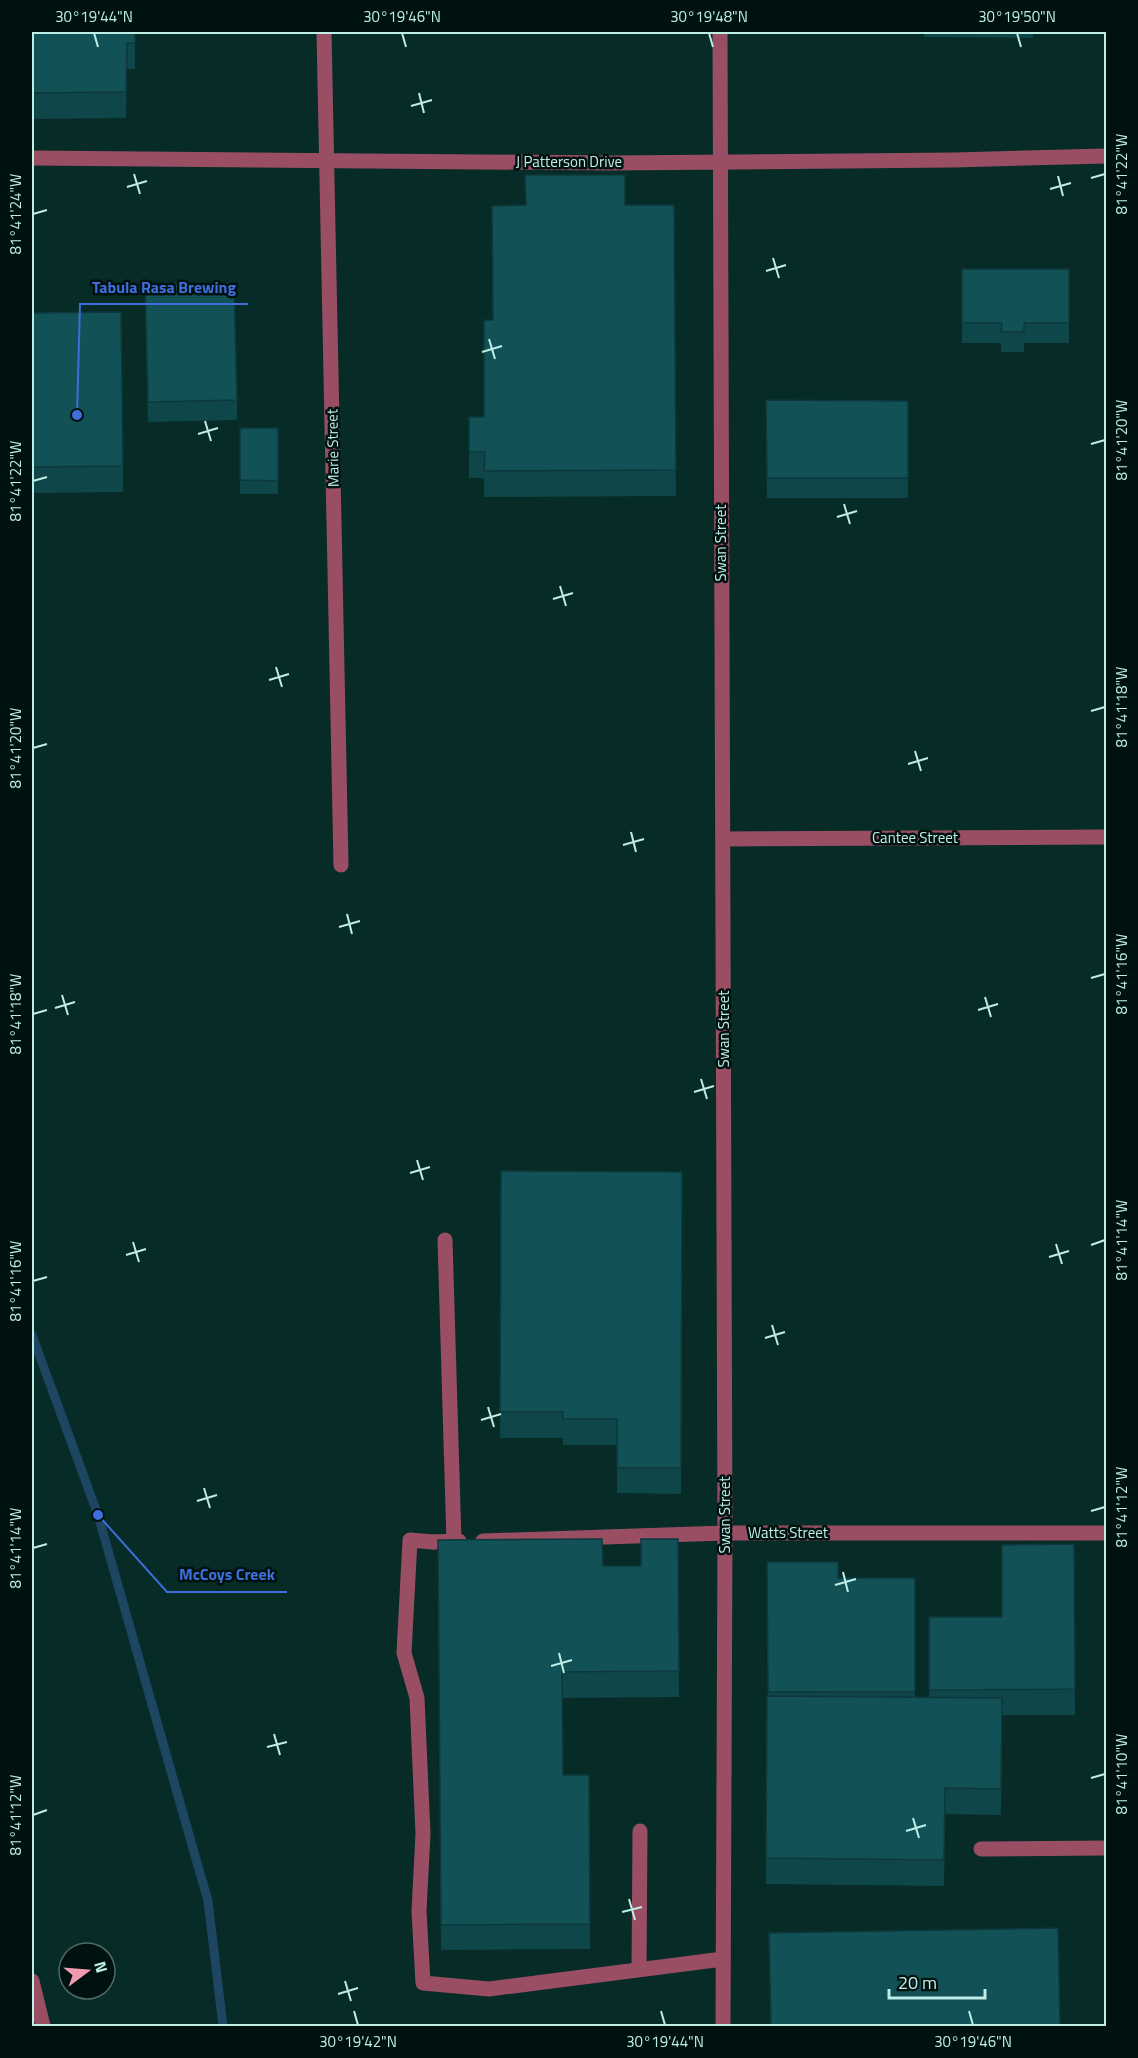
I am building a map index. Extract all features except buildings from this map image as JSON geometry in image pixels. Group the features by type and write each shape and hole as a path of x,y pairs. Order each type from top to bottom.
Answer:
{"street":[{"name":"Marie Street","path":"324,32 341,865"},
{"name":"Swan Street","path":"720,32 725,1533 723,2026"},
{"name":"J Patterson Drive","path":"32,159 598,163 954,160 1107,156"},
{"name":"Cantee Street","path":"723,839 1107,837"},
{"path":"445,1240 454,1542"},
{"name":"Watts Street","path":"639,1969 489,1989 423,1983 419,1911 423,1834 417,1698 404,1653 410,1540 454,1542 725,1533 1107,1533"},
{"path":"640,1832 639,1969 723,1959"},
{"path":"981,1849 1107,1848"},
{"path":"32,1981 43,2026"}],"waterway":[{"path":"32,1335 98,1515 208,1901 223,2026"}],"place":[{"name":"Tabula Rasa Brewing","path":"77,415"},
{"name":"McCoys Creek","path":"98,1515"}]}
